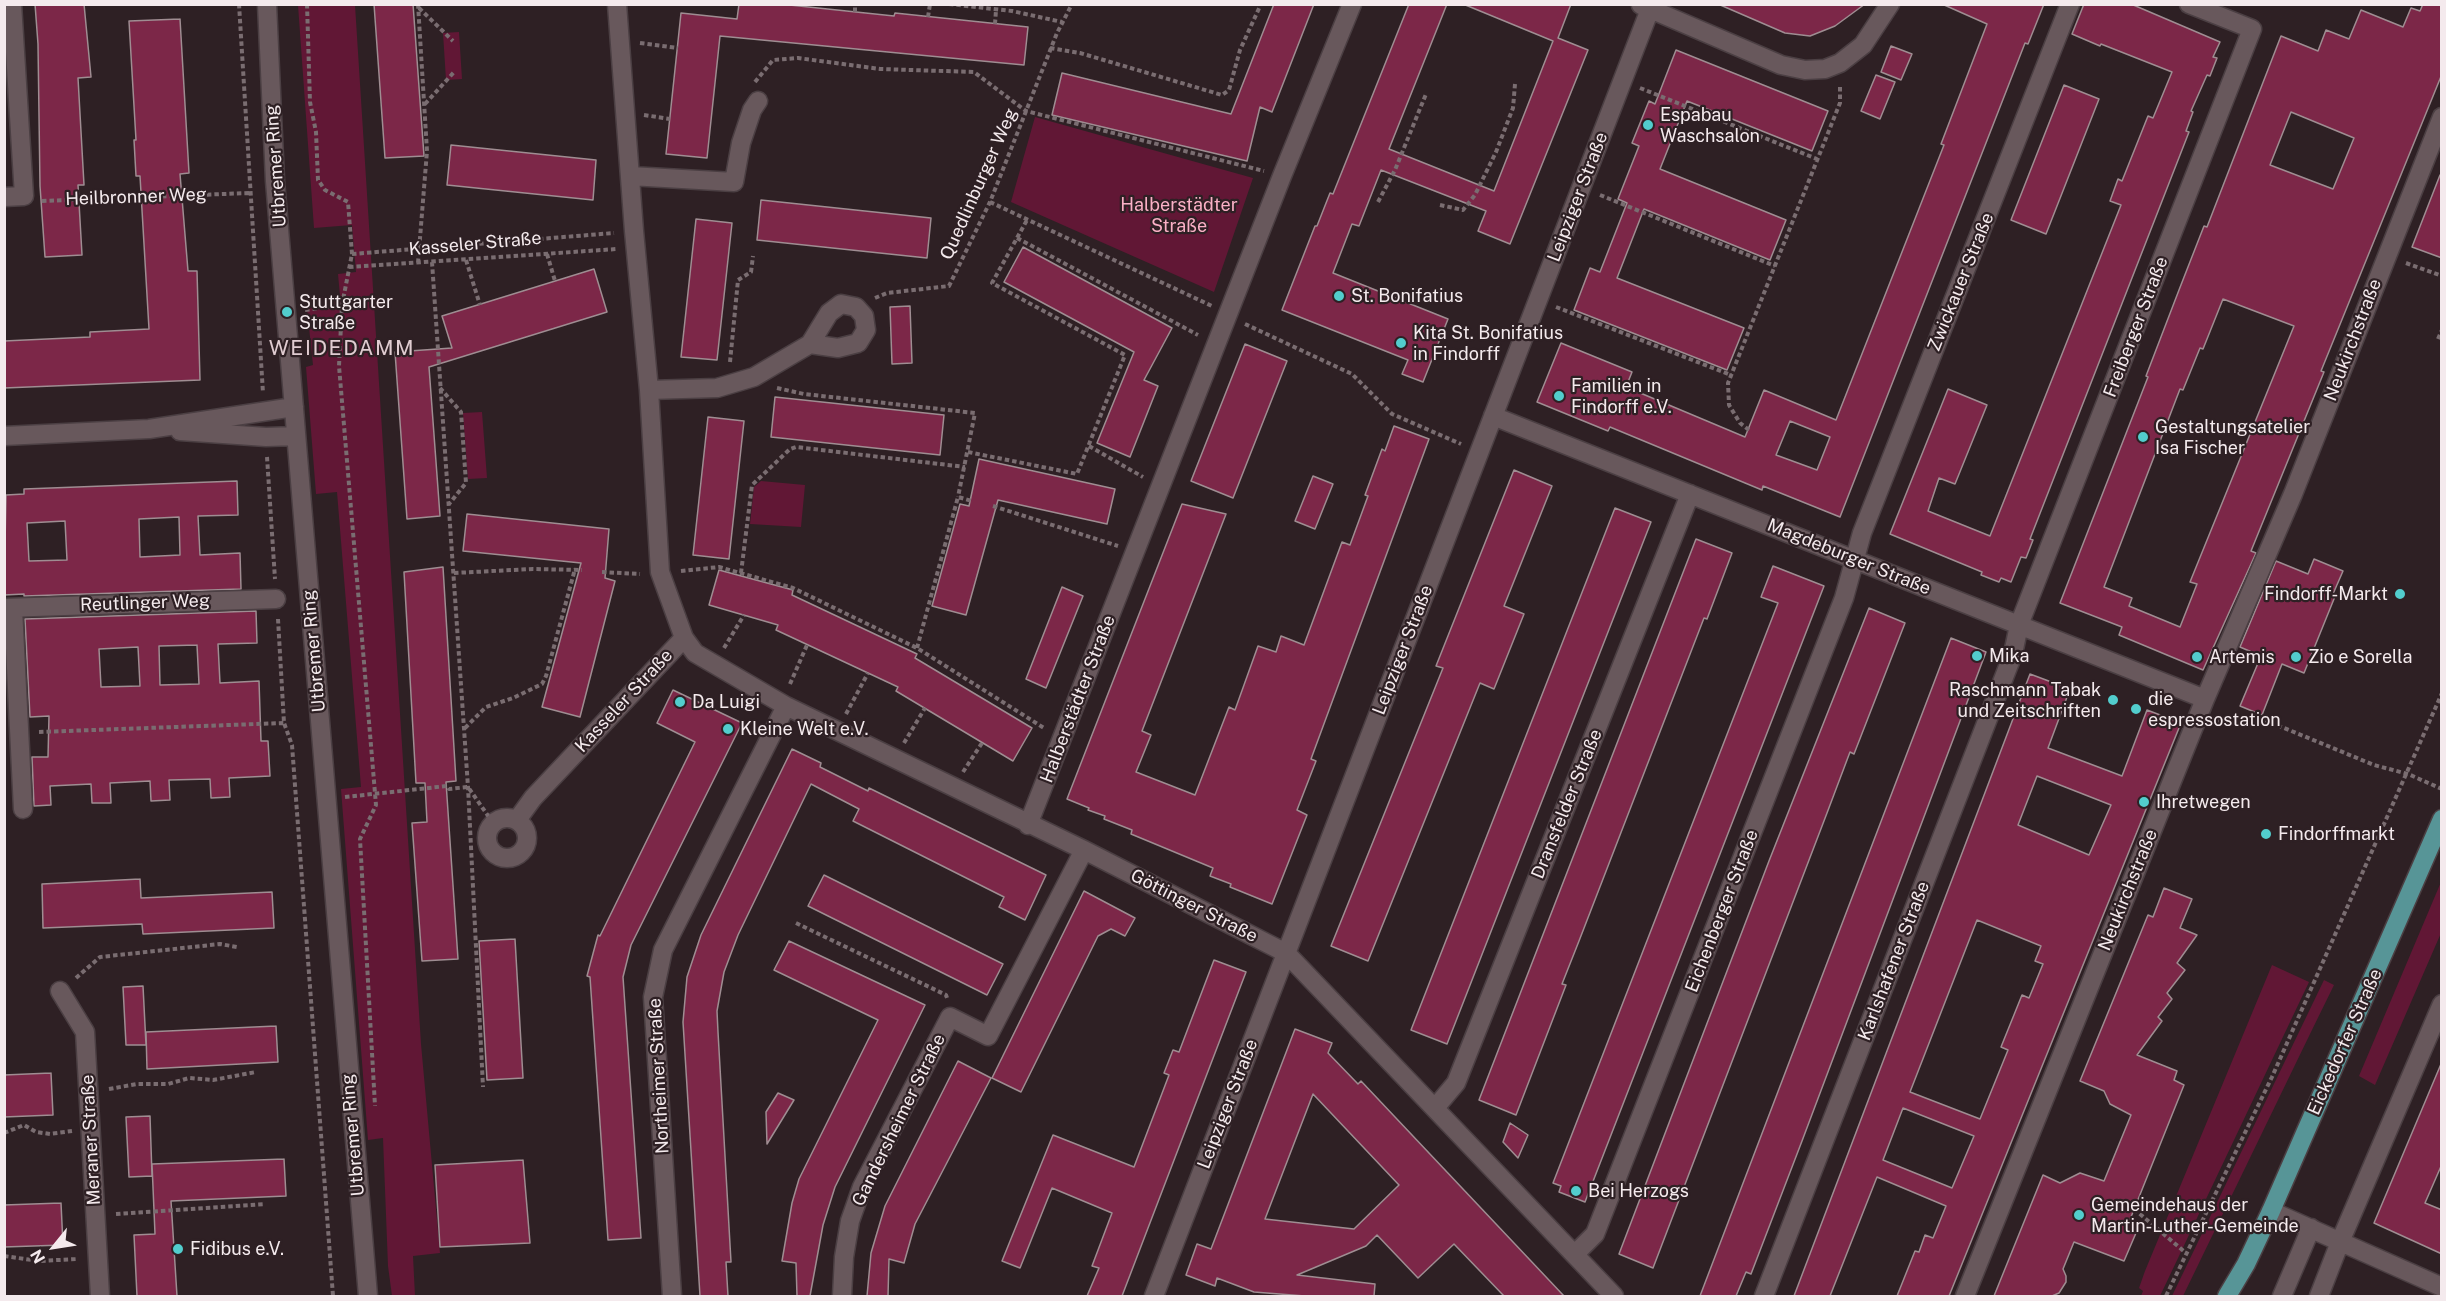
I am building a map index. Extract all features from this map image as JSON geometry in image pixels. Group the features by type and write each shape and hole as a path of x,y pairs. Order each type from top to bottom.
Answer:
{"main road":[{"name":"Eickedorfer Straße","path":"2227,1296 2246,1264 2271,1211 2442,819"},
{"name":"Eickedorfer Straße","path":"2236,1296 2246,1264"}],"street":[{"path":"4,197 24,196 12,4"},
{"name":"Utbremer Ring","path":"267,4 276,181 368,1296"},
{"name":"Kasseler Straße","path":"517,820 533,798 684,639 660,573 649,390 617,4"},
{"name":"Halberstädter Straße","path":"1028,825 1282,176 1352,4"},
{"path":"1647,6 1781,64 1804,70 1825,69 1840,63 1863,45 1890,4"},
{"name":"Zwickauer Straße","path":"1855,560 1871,511 2070,4"},
{"name":"Freiberger Straße","path":"2019,625 2252,29 2189,4"},
{"name":"Leipziger Straße","path":"1154,1296 1622,81 1647,6"},
{"path":"630,176 734,182 741,143 752,110 758,101"},
{"name":"Neukirchstraße","path":"1965,1296 2196,720 2293,494 2442,117"},
{"path":"649,390 717,387 760,374 810,344 829,313 841,304 856,307 864,316 866,330 858,343 838,348 810,344"},
{"path":"4,436 149,429 294,407"},
{"name":"Magdeburger Straße","path":"1493,416 2205,699"},
{"path":"149,429 266,437 296,436"},
{"name":"Dransfelder Straße","path":"1435,1108 1456,1083 1690,494"},
{"name":"Eichenberger Straße","path":"1575,1254 1595,1234 1844,598 1855,560"},
{"name":"Reutlinger Weg","path":"23,809 19,733 10,674 9,608 276,599"},
{"name":"Karlshafener Straße","path":"1764,1296 2013,654 2019,625"},
{"name":"Göttinger Straße","path":"684,639 695,653 786,706 1028,825 1084,850 1286,953 1614,1296"},
{"name":"Northeimer Straße","path":"672,1296 653,997 663,950 786,706"},
{"path":"508,818 517,820 527,834 523,850 512,857 499,856 489,846 489,830 493,824 508,818"},
{"name":"Gandersheimer Straße","path":"842,1296 844,1257 850,1221 862,1187 950,1017 988,1036 1084,850"},
{"name":"Meraner Straße","path":"60,991 85,1032 100,1296"},
{"path":"2319,1296 2442,1004"},
{"path":"2271,1211 2442,1287"},
{"path":"2282,1296 2311,1228"}],"path":[{"path":"239,4 264,410"},
{"path":"307,4 310,102 316,132 318,180 325,190 348,202 352,254 342,305 339,366 375,794 375,805 360,839 375,1107"},
{"path":"855,4 855,12"},
{"path":"928,17 930,4"},
{"path":"949,4 996,9 1062,22"},
{"name":"Quedlinburger Weg","path":"856,307 887,292 949,286 990,202 1050,48 1072,4"},
{"path":"1050,48 1080,52 1222,95 1229,90 1240,50 1261,4"},
{"path":"418,6 453,41"},
{"path":"418,6 427,151 418,263"},
{"path":"995,24 996,9"},
{"path":"620,40 678,48"},
{"path":"758,101 749,92 759,75 772,60 798,58 879,69 974,72 1026,111 1282,176"},
{"path":"1749,430 1740,423 1729,405 1728,383 1840,103 1840,63"},
{"path":"424,104 456,71"},
{"path":"1622,81 1817,159"},
{"path":"1440,205 1463,210 1475,195 1496,152 1513,108 1515,84"},
{"path":"1378,202 1395,170 1426,94"},
{"path":"1581,187 1774,266"},
{"name":"Heilbronner Weg","path":"24,196 33,201 250,193"},
{"path":"990,202 1229,314 1257,331 1352,374 1392,414 1479,452"},
{"path":"968,452 1077,474 1125,355 992,283 1028,220"},
{"path":"1017,238 1217,345"},
{"path":"349,267 547,254 635,240"},
{"name":"Kasseler Straße","path":"352,254 635,240"},
{"path":"547,254 555,281"},
{"path":"730,384 738,280 751,272 753,256"},
{"path":"2386,256 2442,276"},
{"path":"466,260 480,305"},
{"path":"432,262 468,787 483,1087"},
{"path":"1538,300 1731,375"},
{"path":"287,312 342,305"},
{"path":"2438,339 2442,330"},
{"path":"760,374 778,389 804,394 975,413 958,497 917,648"},
{"path":"440,388 461,412 466,483 448,505"},
{"path":"266,437 284,723 292,745 333,1296"},
{"path":"1089,446 1161,487"},
{"path":"741,573 752,485 790,449 796,447 964,467"},
{"path":"958,497 972,501"},
{"path":"993,506 1136,552"},
{"path":"602,572 660,573 719,567 793,588 917,648 1062,740"},
{"path":"464,729 486,707 513,698 542,684 575,569"},
{"path":"454,573 582,570"},
{"path":"713,663 744,615"},
{"path":"786,706 792,676 807,645"},
{"path":"836,730 868,673"},
{"path":"2166,1296 2272,1077 2442,693"},
{"path":"895,759 925,708"},
{"path":"2196,720 2272,723 2374,765 2408,774 2442,789"},
{"path":"19,733 284,723"},
{"path":"953,788 982,743"},
{"path":"326,799 447,786 450,789 468,787"},
{"path":"468,787 493,824"},
{"name":"Gandersheimer Straße","path":"796,923 946,995 950,1017"},
{"path":"60,991 100,957 220,944 237,946"},
{"path":"88,1092 137,1084 168,1084 189,1078 213,1080 256,1072"},
{"path":"4,1133 24,1125 36,1132 50,1134 91,1129"},
{"path":"95,1215 265,1204"},
{"path":"2134,1209 2186,1254"},
{"path":"4,1256 39,1261 98,1257"}],"green space":[{"path":"298,5 355,5 421,1044 440,1253 413,1256 415,1296 392,1296 388,1266 383,1138 368,1140 341,789 361,787 337,492 316,494 306,367 313,365 306,299 340,296 338,274 356,272 352,225 314,228"},
{"path":"459,32 462,79 446,80 443,33"},
{"name":"Halberstädter Straße","path":"1035,117 1253,178 1214,292 1011,202"},
{"path":"482,412 487,478 468,479 463,413"},
{"path":"761,481 805,485 801,527 750,524 754,487"},
{"path":"2441,882 2441,933 2375,1085 2359,1076"},
{"path":"2272,965 2309,982 2160,1296 2141,1296 2143,1291 2139,1288 2145,1271"},
{"path":"2324,980 2334,985 2183,1296 2172,1296"}],"building":[{"path":"35,4 84,4 91,77 78,78 84,185 78,185 82,255 45,257 40,186 38,44"},
{"path":"374,4 413,4 424,156 385,158"},
{"path":"739,4 780,4 894,16 895,13 1028,27 1024,65 720,36 707,158 666,154 681,13 737,19"},
{"path":"1274,4 1314,4 1272,112 1260,107 1247,161 1052,115 1062,73 1231,114"},
{"path":"1409,4 1447,4 1389,149 1494,191 1553,41 1463,4 1571,4 1558,38 1588,50 1510,244 1478,231 1486,211 1381,170 1359,226 1352,224 1333,273 1448,319 1423,382 1402,374 1408,360 1282,310 1315,226 1317,226 1330,193 1333,194"},
{"path":"1718,4 1865,4 1835,26 1810,36 1785,33"},
{"path":"1942,4 2044,4 2028,44 2025,43 1840,517 1763,486 1762,490 1610,427 1608,431 1537,402 1561,343 1632,372 1626,387 1745,437 1764,390 1836,420 1944,145 1941,144 1987,24","holes":["1790,421 1830,437 1817,470 1776,455"]},
{"path":"2084,4 2131,4 2220,42 2213,57 2217,58 2210,76 2207,75 2191,111 2193,112 2186,131 2189,132 2030,539 2033,540 2026,558 2021,557 2011,582 2001,578 1999,582 1981,575 1982,572 1890,534 1948,389 1987,405 1955,484 1939,478 1928,511 1990,536 2121,205 2110,201 2118,179 2122,181 2148,116 2153,118 2172,72 2072,34"},
{"path":"2423,4 2442,4 2442,74 2321,371 2324,372 2251,551 2256,553 2203,670 2119,635 2122,627 2060,603 2148,377 2146,376 2179,290 2204,226 2207,227 2281,36 2318,51 2326,30 2349,39 2361,10 2403,27 2411,8 2420,11","holes":["2291,112 2354,138 2333,189 2270,165","2223,299 2294,326 2190,582 2197,584 2180,627 2129,606 2132,598 2104,587 2180,389 2183,390 2200,348 2203,349"]},
{"path":"180,19 189,173 180,174 188,271 197,271 200,380 4,388 4,341 90,337 90,332 149,329 140,176 136,176 129,21"},
{"path":"1891,46 1912,54 1901,80 1881,72"},
{"path":"1676,50 1828,111 1812,151 1687,101 1660,169 1786,220 1770,260 1644,209 1617,278 1744,328 1727,370 1574,310 1590,268 1600,272 1627,203 1618,199 1639,146 1632,143 1649,101 1655,104"},
{"path":"1876,75 1895,82 1880,119 1861,111"},
{"path":"2064,85 2099,99 2046,234 2011,220"},
{"path":"451,145 596,160 593,200 447,185"},
{"path":"2440,175 2442,176 2442,258 2412,247"},
{"path":"761,200 931,218 927,258 757,240"},
{"path":"696,219 732,223 717,360 681,357"},
{"path":"1023,247 1172,328 1144,380 1158,386 1130,457 1097,443 1134,352 1004,282"},
{"path":"594,269 607,312 429,367 440,516 407,519 395,352 452,348 442,316"},
{"path":"910,306 912,363 892,364 890,307"},
{"path":"1245,344 1287,361 1233,498 1191,481"},
{"path":"775,397 944,415 940,455 771,437"},
{"path":"708,417 744,421 729,559 693,555"},
{"path":"1394,426 1429,439 1311,759 1316,761 1297,810 1307,815 1272,904 1210,876 1213,868 1131,834 1132,830 1104,819 1105,816 1067,799 1182,504 1226,514 1142,731 1151,735 1136,772 1195,795 1229,707 1235,710 1258,646 1276,652 1281,636 1304,645 1342,542 1350,545 1382,449 1385,451"},
{"path":"979,459 1115,489 1107,524 998,500 966,615 932,606 960,504 969,506"},
{"path":"1514,470 1552,486 1504,606 1524,614 1494,689 1480,683 1368,961 1331,946 1443,668 1436,666"},
{"path":"1313,476 1333,484 1315,529 1295,521"},
{"path":"237,481 238,515 198,516 200,555 240,553 241,589 4,595 6,495 24,494 24,489","holes":["179,517 180,555 140,557 139,519","65,521 67,560 29,561 27,523"]},
{"path":"1615,508 1651,522 1447,1044 1411,1030"},
{"path":"467,514 609,529 605,578 615,581 580,717 542,707 581,563 463,551"},
{"path":"1696,539 1732,553 1707,619 1704,618 1562,984 1566,985 1516,1115 1479,1100"},
{"path":"2314,559 2343,571 2304,673 2282,664 2262,715 2240,706 2261,656 2240,647 2276,561 2308,574"},
{"path":"1773,566 1824,586 1585,1202 1559,1192 1561,1186 1553,1183 1778,603 1761,597"},
{"path":"443,567 456,781 446,782 458,959 422,961 412,823 427,822 425,783 416,783 404,572"},
{"path":"719,570 793,590 792,595 917,654 915,658 1032,728 1013,761 896,691 898,687 776,630 778,625 709,605"},
{"path":"1062,587 1083,596 1046,688 1026,679"},
{"path":"1869,608 1905,623 1854,754 1850,752 1653,1268 1619,1254 1769,861"},
{"path":"256,611 257,643 218,644 220,683 259,681 261,741 268,741 270,776 229,778 230,797 211,798 210,779 169,780 170,800 151,801 150,781 110,783 111,803 92,803 91,784 50,786 51,805 34,806 32,757 48,757 49,716 30,717 25,619","holes":["197,645 199,684 160,685 159,646","138,647 140,686 101,687 99,649"]},
{"path":"1951,638 1986,652 1802,1141 1751,1274 1746,1272 1736,1296 1700,1296"},
{"path":"2030,674 2070,689 2048,748 2122,776 2147,710 2181,723 1949,1296 1897,1296 1915,1251 1919,1252 1925,1235 1933,1238 1946,1206 1877,1177 1830,1296 1794,1296","holes":["2037,776 2111,805 2089,855 2018,825","1977,920 2041,946 2035,961 2043,964 2029,998 2022,995 2001,1047 2008,1050 1980,1119 1910,1092","1903,1108 1974,1136 1952,1188 1883,1160"]},
{"path":"673,690 742,723 631,945 623,977 641,1238 608,1240 590,977 587,976 598,935 600,936 695,742 657,723"},
{"path":"792,749 821,763 820,767 868,791 869,788 1046,875 1025,920 999,907 1004,897 853,821 859,809 811,784 738,935 724,972 717,1011 731,1262 726,1262 728,1296 700,1296 683,1022 687,977 701,935"},
{"path":"824,875 1003,964 987,995 808,906"},
{"path":"140,879 141,898 272,892 274,928 143,934 142,924 43,928 42,884"},
{"path":"2164,888 2192,899 2180,928 2197,935 2177,963 2185,970 2167,993 2172,999 2158,1017 2162,1021 2137,1055 2177,1071 2174,1080 2184,1085 2129,1222 2139,1226 2124,1261 2074,1242 2063,1269 2066,1282 2059,1293 2052,1296 1994,1296 2043,1175 2060,1183 2080,1173 2104,1181 2131,1115 2110,1104 2104,1091 2080,1081 2148,915 2153,917"},
{"path":"1084,891 1135,918 1125,936 1111,929 1098,936 1021,1092 992,1078"},
{"path":"515,939 523,1078 487,1080 479,941"},
{"path":"789,941 925,1005 835,1187 823,1225 810,1296 797,1296 796,1263 782,1261 792,1203 799,1179 878,1020 774,970"},
{"path":"1214,960 1246,972 1122,1296 1087,1296 1099,1268 1092,1266 1112,1213 1052,1188 1020,1268 1002,1261 1053,1135 1134,1167 1169,1075 1164,1073 1173,1050 1179,1052"},
{"path":"143,986 146,1045 126,1045 123,987"},
{"path":"276,1026 278,1062 147,1069 146,1032"},
{"path":"1295,1029 1332,1043 1328,1053 1358,1084 1361,1081 1564,1296 1504,1296 1454,1244 1418,1278 1377,1235 1366,1246 1297,1275 1375,1284 1374,1296 1305,1296 1254,1292 1217,1278 1215,1286 1186,1275 1197,1244 1211,1249","holes":["1313,1094 1399,1185 1354,1229 1265,1219"]},
{"path":"958,1061 991,1078 915,1224 904,1263 889,1259 888,1296 867,1296 871,1253 885,1206"},
{"path":"2441,1064 2442,1164 2425,1203 2442,1210 2442,1254 2374,1223"},
{"path":"51,1073 53,1115 4,1117 4,1075"},
{"path":"778,1093 794,1100 767,1144 766,1112"},
{"path":"150,1116 152,1176 129,1177 126,1117"},
{"path":"1510,1123 1528,1135 1518,1158 1503,1142"},
{"path":"284,1159 286,1196 171,1201 177,1296 137,1296 134,1235 155,1234 152,1164"},
{"path":"523,1160 530,1243 440,1247 435,1165"},
{"path":"61,1203 63,1245 4,1247 4,1205"}],"place":[{"name":"Espabau Waschsalon","path":"1648,125"},
{"name":"St. Bonifatius","path":"1339,296"},
{"name":"Stuttgarter Straße","path":"287,312"},
{"name":"Kita St. Bonifatius in Findorff","path":"1401,343"},
{"name":"Familien in Findorff e.V.","path":"1559,396"},
{"name":"Gestaltungsatelier Isa Fischer","path":"2143,437"},
{"name":"Findorff-Markt","path":"2400,594"},
{"name":"Mika","path":"1977,656"},
{"name":"Artemis","path":"2197,657"},
{"name":"Zio e Sorella","path":"2296,657"},
{"name":"Raschmann Tabak und Zeitschriften","path":"2113,700"},
{"name":"Da Luigi","path":"680,702"},
{"name":"die espressostation","path":"2136,709"},
{"name":"Kleine Welt e.V.","path":"728,729"},
{"name":"Ihretwegen","path":"2144,802"},
{"name":"Findorffmarkt","path":"2266,834"},
{"name":"Bei Herzogs","path":"1576,1191"},
{"name":"Gemeindehaus der Martin-Luther-Gemeinde","path":"2079,1215"},
{"name":"Fidibus e.V.","path":"178,1249"}],"district":[{"name":"WEIDEDAMM","path":"342,349"}]}
